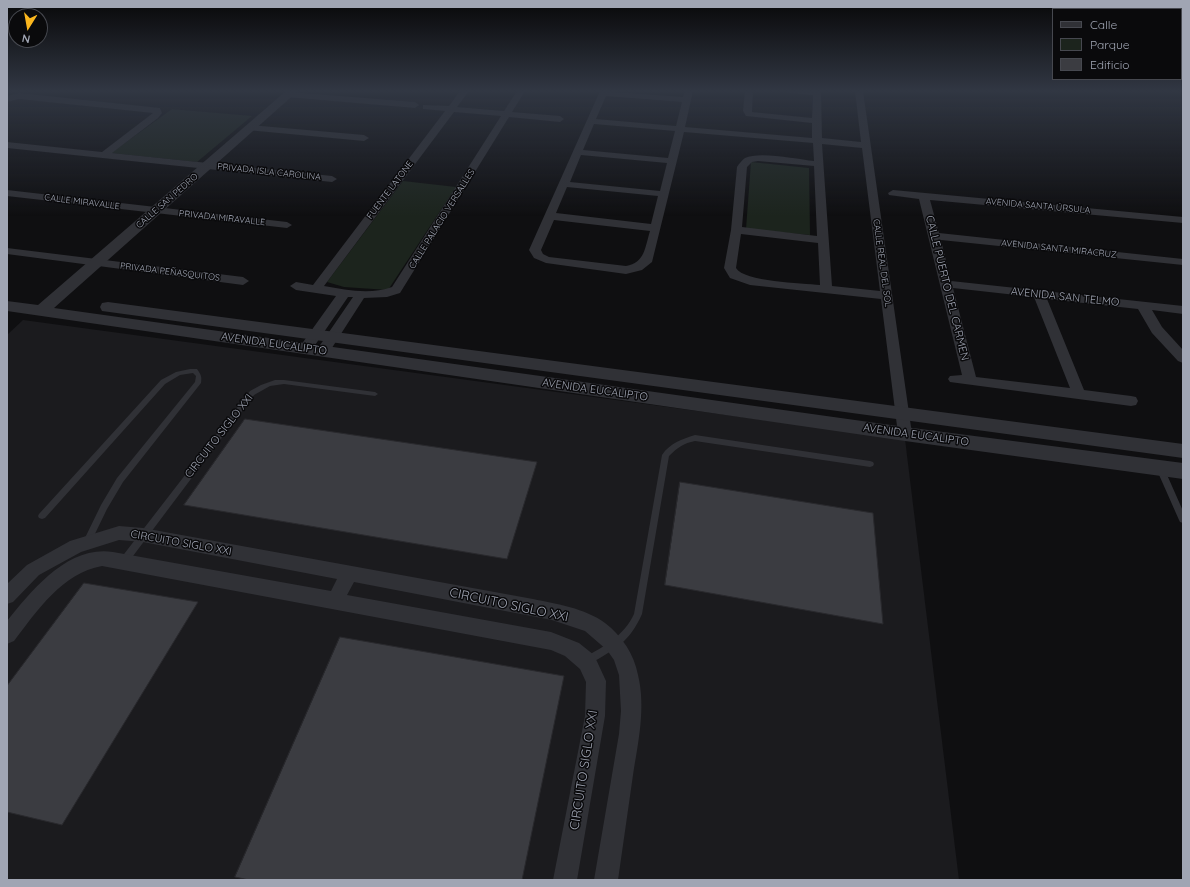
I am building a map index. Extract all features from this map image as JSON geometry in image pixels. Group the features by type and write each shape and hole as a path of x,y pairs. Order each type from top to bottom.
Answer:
{"street":[{"path":"104,155 134,132"},
{"name":"CALLE SAN PEDRO","path":"47,305 245,132"},
{"path":"300,132 364,138"},
{"name":"FUENTE LATONE","path":"316,289 433,132"},
{"name":"CALLE PALACIO VERSALLES","path":"361,294 386,294 396,290 400,286 496,132"},
{"path":"586,132 535,250 538,256 546,260 626,270 638,268 648,260 679,132"},
{"path":"719,132 865,145"},
{"path":"817,132 826,289"},
{"name":"CALLE REAL DEL SOL","path":"864,132 906,434"},
{"name":"PRIVADA ISLA CAROLINA","path":"7,145 332,179"},
{"path":"578,152 672,161"},
{"path":"819,164 758,158 745,162 742,167 736,230 730,268 734,275 750,282 887,296"},
{"path":"564,184 664,194"},
{"name":"CALLE MIRAVALLE","path":"7,193 156,210"},
{"name":"AVENIDA SANTA ÚRSULA","path":"892,193 1183,220"},
{"name":"CALLE PUERTO DEL CARMEN","path":"924,196 970,380"},
{"name":"PRIVADA MIRAVALLE","path":"156,210 287,225"},
{"path":"550,216 656,228"},
{"path":"736,230 823,240"},
{"name":"AVENIDA SANTA MIRACRUZ","path":"934,236 1183,262"},
{"name":"PRIVADA PEÑASQUITOS","path":"7,251 243,281"},
{"name":"AVENIDA SAN TELMO","path":"946,284 1183,310"},
{"path":"296,286 361,294"},
{"path":"319,342 346,292"},
{"name":"AVENIDA EUCALIPTO","path":"7,294 47,305 319,342 903,415 1183,452"},
{"path":"319,342 361,294"},
{"path":"1039,294 1079,394"},
{"name":"AVENIDA EUCALIPTO","path":"7,306 47,305"},
{"path":"1142,305 1157,330 1183,358"},
{"name":"AVENIDA EUCALIPTO","path":"319,342 906,434 1183,471"},
{"path":"955,379 1131,401"},
{"name":"CIRCUITO SIGLO XXI","path":"7,596 33,570 54,557 87,542 119,533 349,573 551,612 590,624 614,644 624,661 631,686 631,712 606,880"},
{"path":"7,635 32,604 64,574 76,567 102,558 552,641 572,649 587,662"},
{"path":"335,601 349,573"},
{"name":"CIRCUITO SIGLO XXI","path":"565,880 595,716 596,681 587,662"}],"lane":[{"path":"42,516 162,382 171,375 186,370 195,371 199,376 198,383 120,480 104,507 87,542"},
{"name":"CIRCUITO SIGLO XXI","path":"124,561 252,393 264,385 275,382 284,382 375,394"},
{"path":"587,662 627,636 633,628 638,614 666,455 674,446 682,441 695,438 870,464"},
{"path":"1160,468 1183,520"}],"shaded area":[{"path":"23,320 905,439 959,880 7,880 7,335"}],"green space":[{"path":"140,132 232,132 197,162 111,153"},
{"path":"751,162 809,168 810,235 746,229"},
{"path":"403,181 456,187 388,290 344,287 327,282"}],"building":[{"path":"245,419 537,462 507,559 184,505"},
{"path":"680,482 873,513 883,624 665,585"},
{"path":"84,583 198,602 62,825 7,812 7,686"},
{"path":"340,637 564,676 522,880 249,880 235,877"}]}
